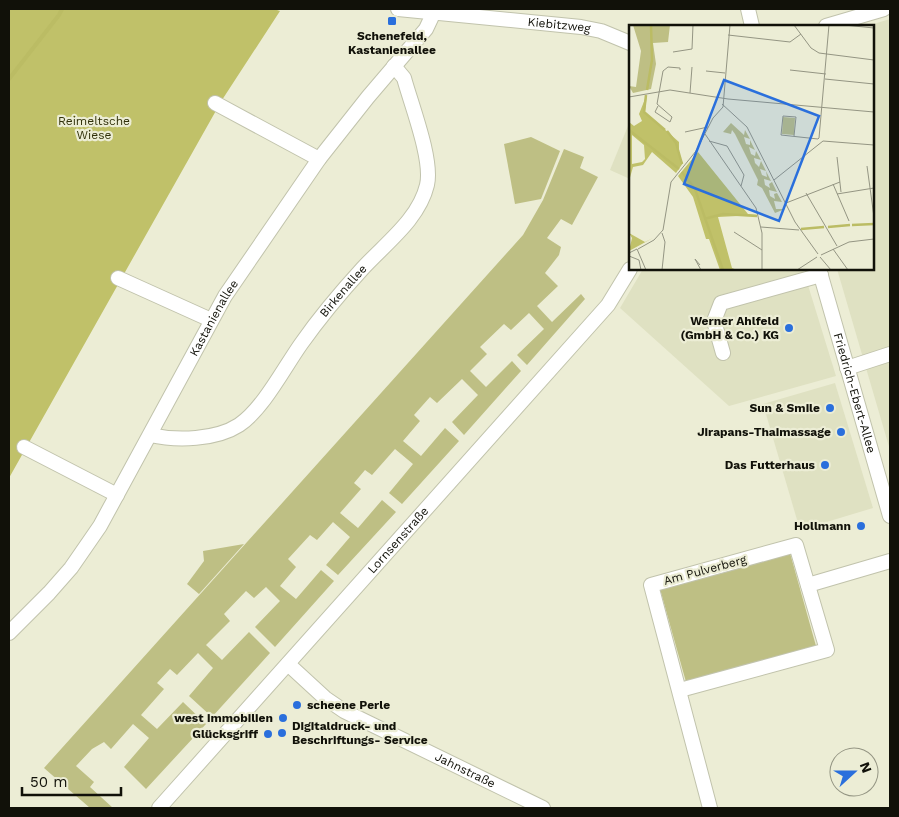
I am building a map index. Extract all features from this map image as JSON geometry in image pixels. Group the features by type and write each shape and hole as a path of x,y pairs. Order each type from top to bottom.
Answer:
{"street":[{"name":"Kiebitzweg","path":"398,9 434,12 495,13 601,30 629,43"},
{"path":"748,9 752,25"},
{"path":"829,25 884,9"},
{"name":"Kastanienallee","path":"9,633 50,594 71,568 100,526 210,320 318,159 426,29 434,12"},
{"name":"Birkenallee","path":"150,435 169,438 207,435 230,430 245,421 262,402 328,306 414,213 424,193 428,170 404,78 394,66"},
{"path":"215,103 318,159"},
{"name":"Lornsenstraße","path":"159,808 608,305 629,270"},
{"path":"723,353 714,321 721,303 820,272"},
{"name":"Friedrich-Ebert-Allee","path":"820,272 890,516"},
{"path":"118,278 210,320"},
{"path":"847,368 890,354"},
{"path":"24,446 117,496"},
{"name":"Am Pulverberg","path":"680,690 827,650 796,545 651,585 710,808"},
{"path":"808,585 890,561"},
{"name":"Jahnstraße","path":"288,664 325,698 357,718 543,808"}],"shaded area":[{"path":"890,19 890,450 837,270 874,270 874,25 870,25"},
{"path":"629,123 629,179 610,170"},
{"path":"642,270 803,270 836,376 729,406 620,308"},
{"path":"835,383 873,508 800,530 763,404"}],"green space":[{"name":"Reimeltsche Wiese","path":"10,9 274,9 280,11 222,100 9,478"},
{"path":"531,137 560,151 541,199 515,204 504,144"},
{"path":"564,149 584,157 580,168 598,177 572,225 561,219 547,238 561,247 559,255 545,273 558,286 537,306 552,322 581,294 585,299 527,365 517,355 544,329 529,313 511,330 504,324 480,347 487,354 470,371 486,387 512,361 521,371 464,435 452,422 478,395 462,379 437,403 430,397 414,415 420,421 403,441 421,456 445,428 459,441 402,504 389,493 413,464 395,449 372,475 365,470 354,483 361,489 340,513 358,528 382,500 396,512 338,575 326,565 350,537 333,522 317,540 310,535 288,559 296,567 280,586 296,599 321,570 334,581 275,647 255,627 280,601 266,587 254,598 246,591 224,614 230,621 206,645 222,660 249,632 270,653 212,717 189,696 213,668 198,653 177,675 170,669 157,683 164,689 141,715 157,729 183,702 206,724 146,789 124,767 149,738 133,724 111,749 104,742 92,749 76,766 94,782 90,787 113,808 90,808 44,768 523,235 543,200"},
{"path":"244,544 199,594 187,584 204,561 203,551"},
{"path":"790,553 816,646 686,682 660,589"}],"waterway":[{"path":"9,79 62,9"}],"place":[{"name":"Schenefeld, Kastanienallee","path":"392,21"},
{"name":"Werner Ahlfeld (GmbH & Co.) KG","path":"789,328"},
{"name":"Sun & Smile","path":"830,408"},
{"name":"Jirapans-Thaimassage","path":"841,432"},
{"name":"Das Futterhaus","path":"825,465"},
{"name":"Hollmann","path":"861,526"},
{"name":"scheene Perle","path":"297,705"},
{"name":"west immobilien","path":"283,718"},
{"name":"Digitaldruck- und Beschriftungs- Service","path":"282,733"},
{"name":"Glücksgriff","path":"268,734"}]}
